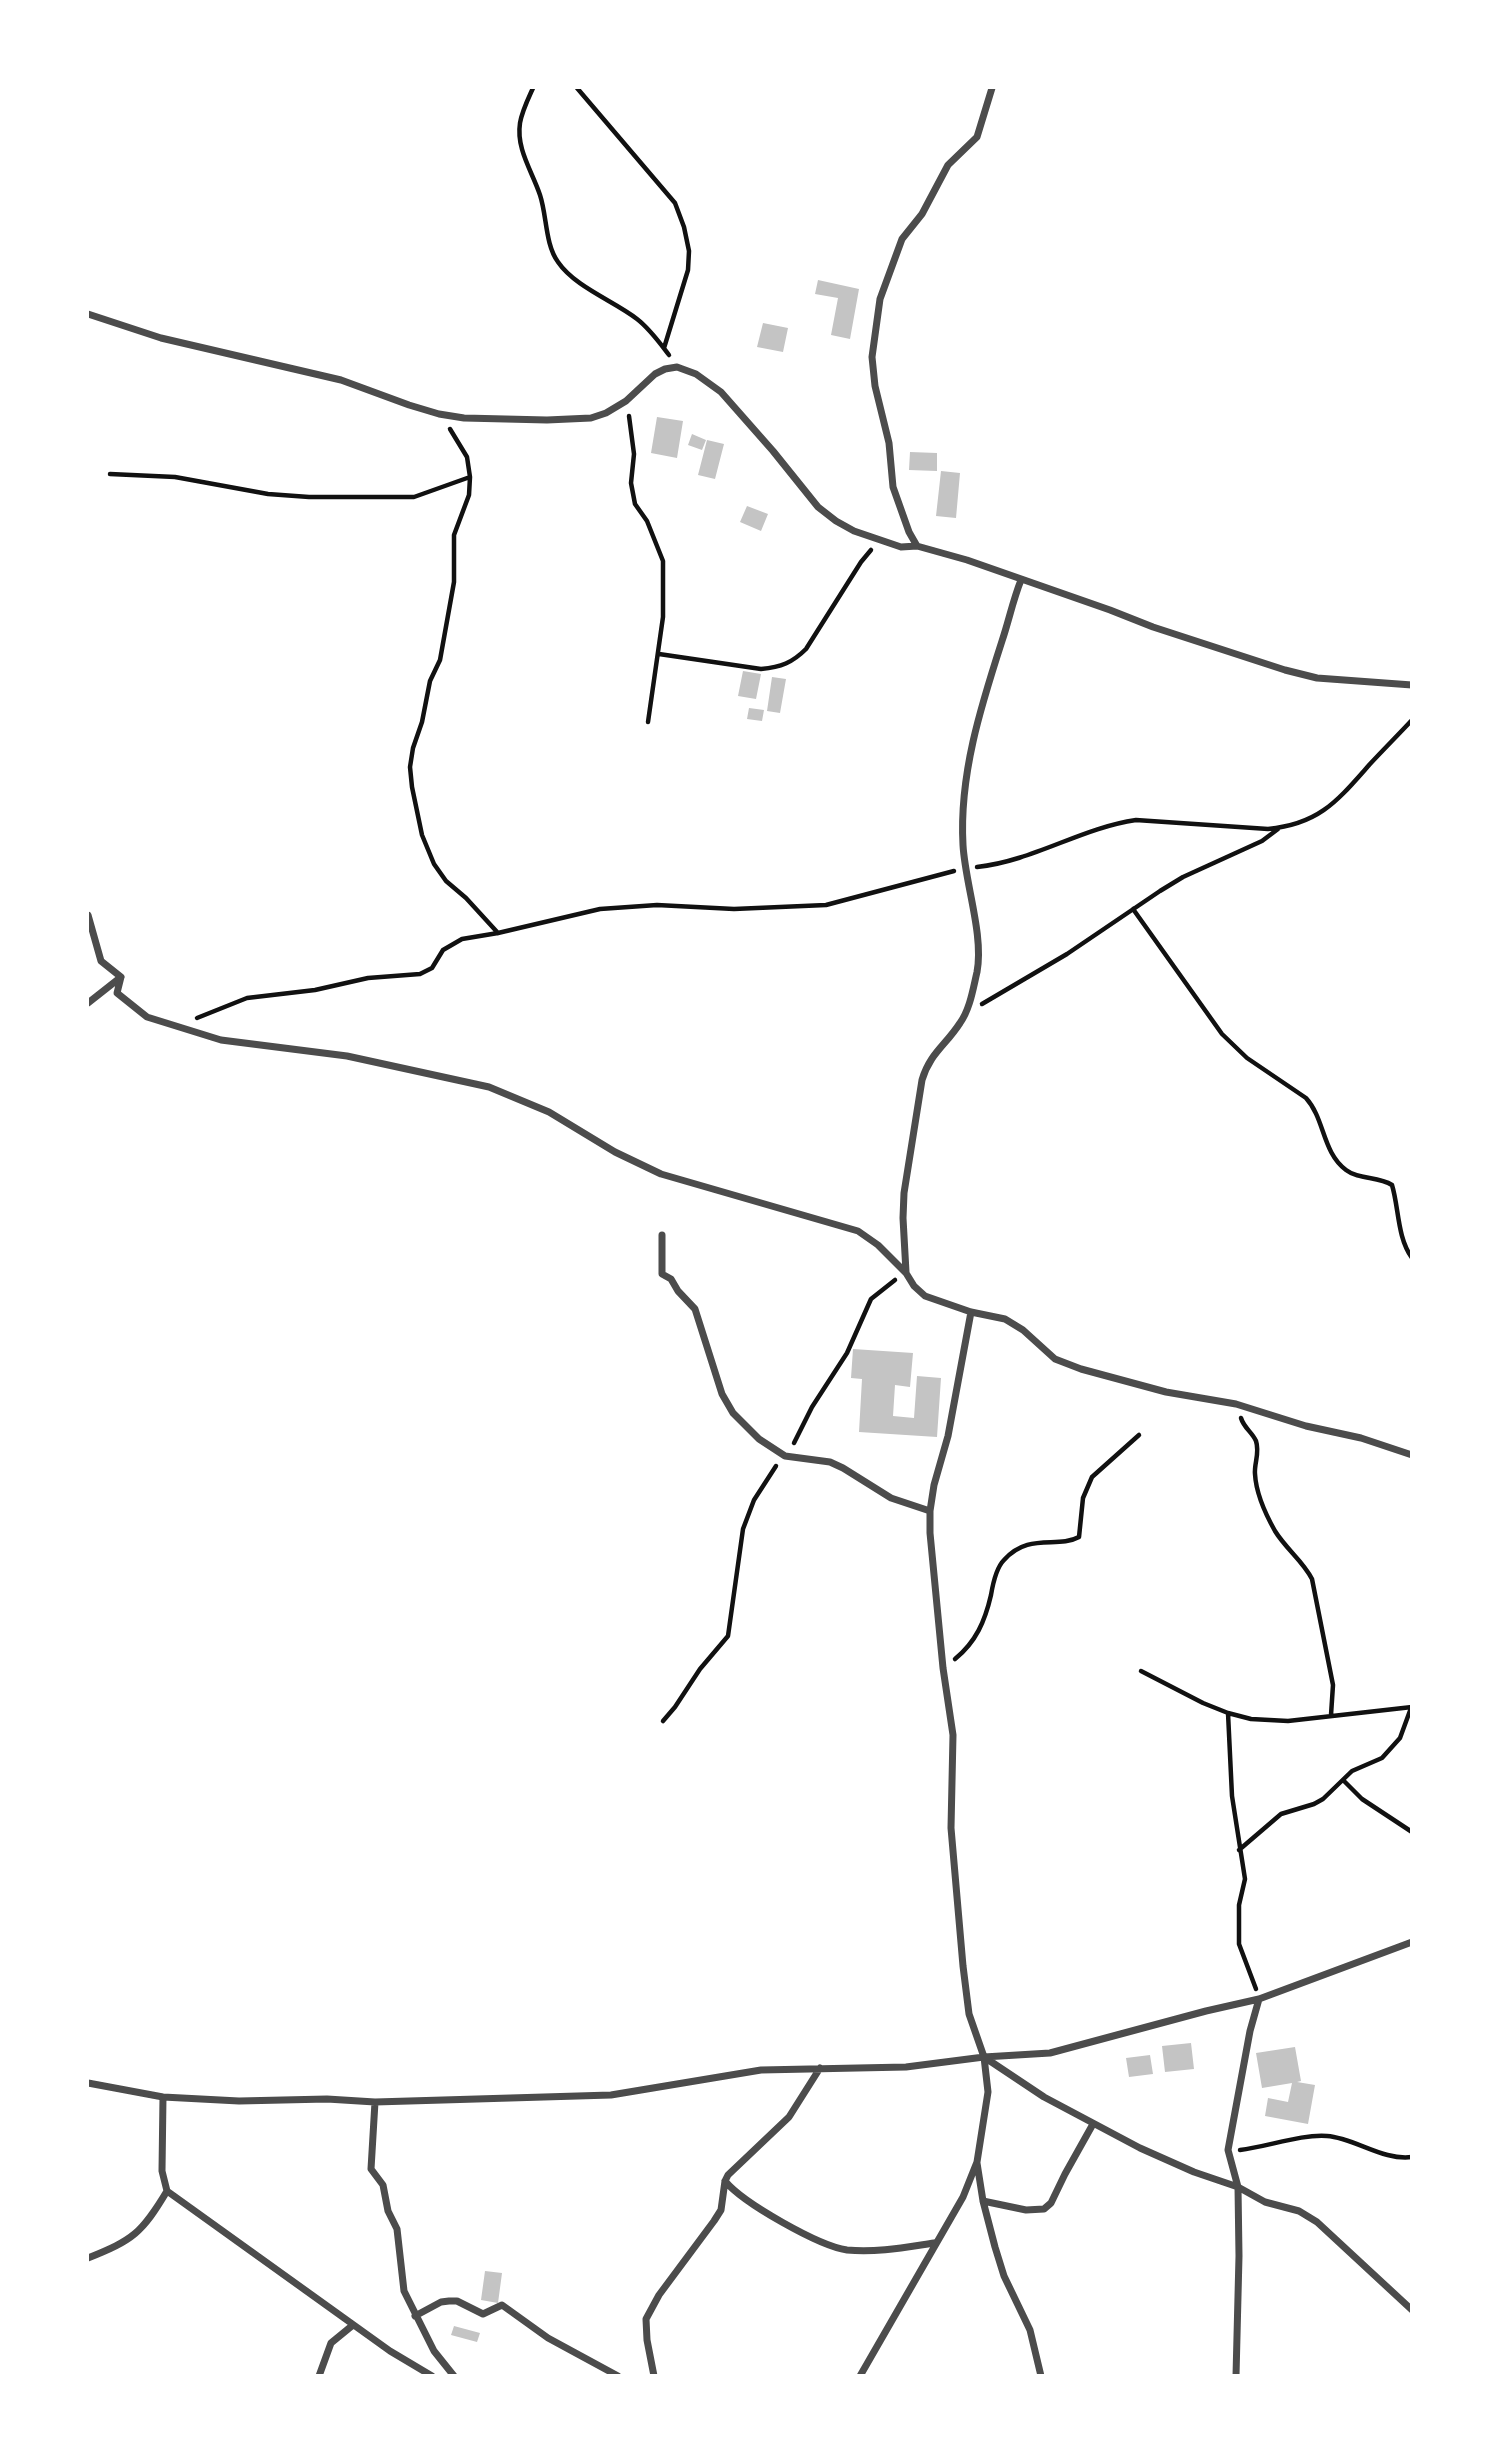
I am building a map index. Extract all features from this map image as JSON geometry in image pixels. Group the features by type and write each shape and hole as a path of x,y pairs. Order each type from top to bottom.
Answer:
{"street":[{"path":"917,545 909,532 893,487 889,443 875,386 872,357 880,299 902,239 922,214 948,165 977,137 992,88"},
{"path":"88,314 161,338 341,380 439,414 488,420 573,419 598,415 626,401 655,374 677,367 696,374 721,392 774,451 818,508 836,521 878,541 901,547 917,545 967,560 1153,627 1285,670 1317,678 1412,685"},
{"path":"906,1273 904,1193 922,1080 934,1052 948,1040 962,1020 970,1002 978,960 963,844 966,777 983,702 1021,580"},
{"path":"88,915 101,961 121,976"},
{"path":"88,1003 121,976"},
{"path":"121,976 117,993 147,1017 239,1043 346,1056 489,1087 549,1112 615,1152 661,1174 858,1231 878,1245 925,1297 971,1312 1005,1319 1023,1330 1055,1359 1080,1369 1166,1392 1236,1404 1306,1426 1361,1438 1412,1455"},
{"path":"662,1235 662,1274 671,1279 695,1309 722,1394 733,1413 770,1448 785,1455 830,1462 891,1498 930,1511"},
{"path":"860,2375 962,2197 977,2162 988,2092 984,2056 970,2014 962,1966 951,1828 953,1735 943,1668 930,1533 930,1511 936,1475 948,1436 971,1312"},
{"path":"88,2083 163,2097 239,2101 327,2099 375,2102 611,2095 761,2070 906,2067 984,2056 1050,2053 1206,2011 1259,2000 1412,1942"},
{"path":"1236,2375 1238,2187 1228,2150 1250,2031 1259,2000"},
{"path":"984,2056 1044,2097 1093,2124 1194,2172 1238,2187 1265,2203 1299,2211 1317,2222 1412,2310"},
{"path":"654,2375 646,2319 659,2295 715,2221 724,2199 725,2181 734,2167 789,2117 820,2068"},
{"path":"163,2097 162,2171 167,2190 390,2351 432,2375"},
{"path":"375,2102 371,2169 383,2185 388,2211 397,2229 402,2282 415,2316 434,2351 453,2375"},
{"path":"983,2201 1026,2210 1044,2209 1051,2203 1093,2124"},
{"path":"977,2162 983,2201 1004,2276 1030,2330 1041,2375"},
{"path":"725,2181 735,2193 779,2220 841,2248 899,2248 934,2243"},
{"path":"88,2258 134,2236 150,2219 167,2190"},
{"path":"415,2316 441,2302 457,2301 483,2314 502,2305 548,2338 618,2375"},
{"path":"319,2375 331,2343 353,2325"}],"path":[{"path":"533,88 520,123 520,138 558,262 574,278 636,318 652,332 677,367"},
{"path":"577,88 675,204 684,228 689,251 688,270 664,348"},
{"path":"626,401 634,454 631,484 635,504 647,521 663,561 663,617 648,722"},
{"path":"439,414 467,457 470,477 466,505 454,535 454,582 440,660 427,693 410,767 418,822 434,864 446,881 466,898 498,933"},
{"path":"110,474 175,477 268,494 401,498 426,493 470,477"},
{"path":"659,654 761,669 794,661 806,649 860,562 878,541"},
{"path":"962,1020 985,1002 1067,954 1183,877 1262,842 1281,828 1328,810 1412,720"},
{"path":"178,1027 247,998 304,992 368,978 420,974 432,968 443,950 462,939 600,909 623,906 734,909 826,905 966,868 1012,861 1115,823 1136,820 1281,828"},
{"path":"1133,909 1222,1034 1247,1058 1306,1098 1314,1107 1334,1158 1355,1175 1376,1178 1392,1185 1401,1230 1412,1258"},
{"path":"663,1721 676,1707 700,1669 728,1636 748,1512 764,1484 797,1438 847,1353 872,1299 906,1273"},
{"path":"1236,1404 1243,1426 1256,1442 1258,1460 1255,1476 1267,1513 1286,1547 1307,1569 1312,1579 1333,1685 1331,1715"},
{"path":"943,1668 962,1653 976,1636 1003,1561 1019,1549 1034,1543 1069,1541 1079,1536 1083,1498 1092,1477 1139,1435"},
{"path":"1141,1671 1182,1693 1228,1713 1251,1719 1288,1721 1331,1715 1378,1713 1411,1707 1400,1738 1382,1758 1360,1767 1314,1804 1281,1814 1239,1850"},
{"path":"1228,1713 1229,1762 1245,1879 1239,1905 1239,1944 1259,2000"},
{"path":"1342,1780 1362,1799 1412,1832"},
{"path":"1228,2150 1260,2147 1304,2137 1326,2136 1337,2137 1389,2155 1412,2157"}],"building":[{"path":"818,280 859,289 850,339 831,335 838,298 815,294"},
{"path":"763,323 788,328 783,352 757,347"},
{"path":"657,417 683,421 677,458 651,453"},
{"path":"692,434 706,440 702,450 688,445"},
{"path":"707,440 724,444 715,479 698,475"},
{"path":"910,452 937,453 937,471 909,470"},
{"path":"941,471 960,473 956,518 936,516"},
{"path":"747,506 768,514 761,531 740,522"},
{"path":"743,671 761,674 756,699 738,696"},
{"path":"772,677 786,679 780,713 767,711"},
{"path":"749,708 764,710 762,721 747,719"},
{"path":"853,1349 913,1353 910,1387 895,1385 893,1416 914,1418 917,1376 941,1378 937,1437 859,1432 862,1379 851,1378"},
{"path":"1191,2043 1194,2069 1165,2072 1162,2046"},
{"path":"1295,2047 1301,2081 1297,2082 1315,2085 1308,2124 1265,2116 1268,2098 1288,2102 1292,2083 1262,2088 1256,2053"},
{"path":"1150,2055 1153,2074 1129,2077 1126,2058"},
{"path":"485,2271 502,2273 498,2303 481,2300"},
{"path":"454,2326 480,2333 477,2342 451,2335"}]}
